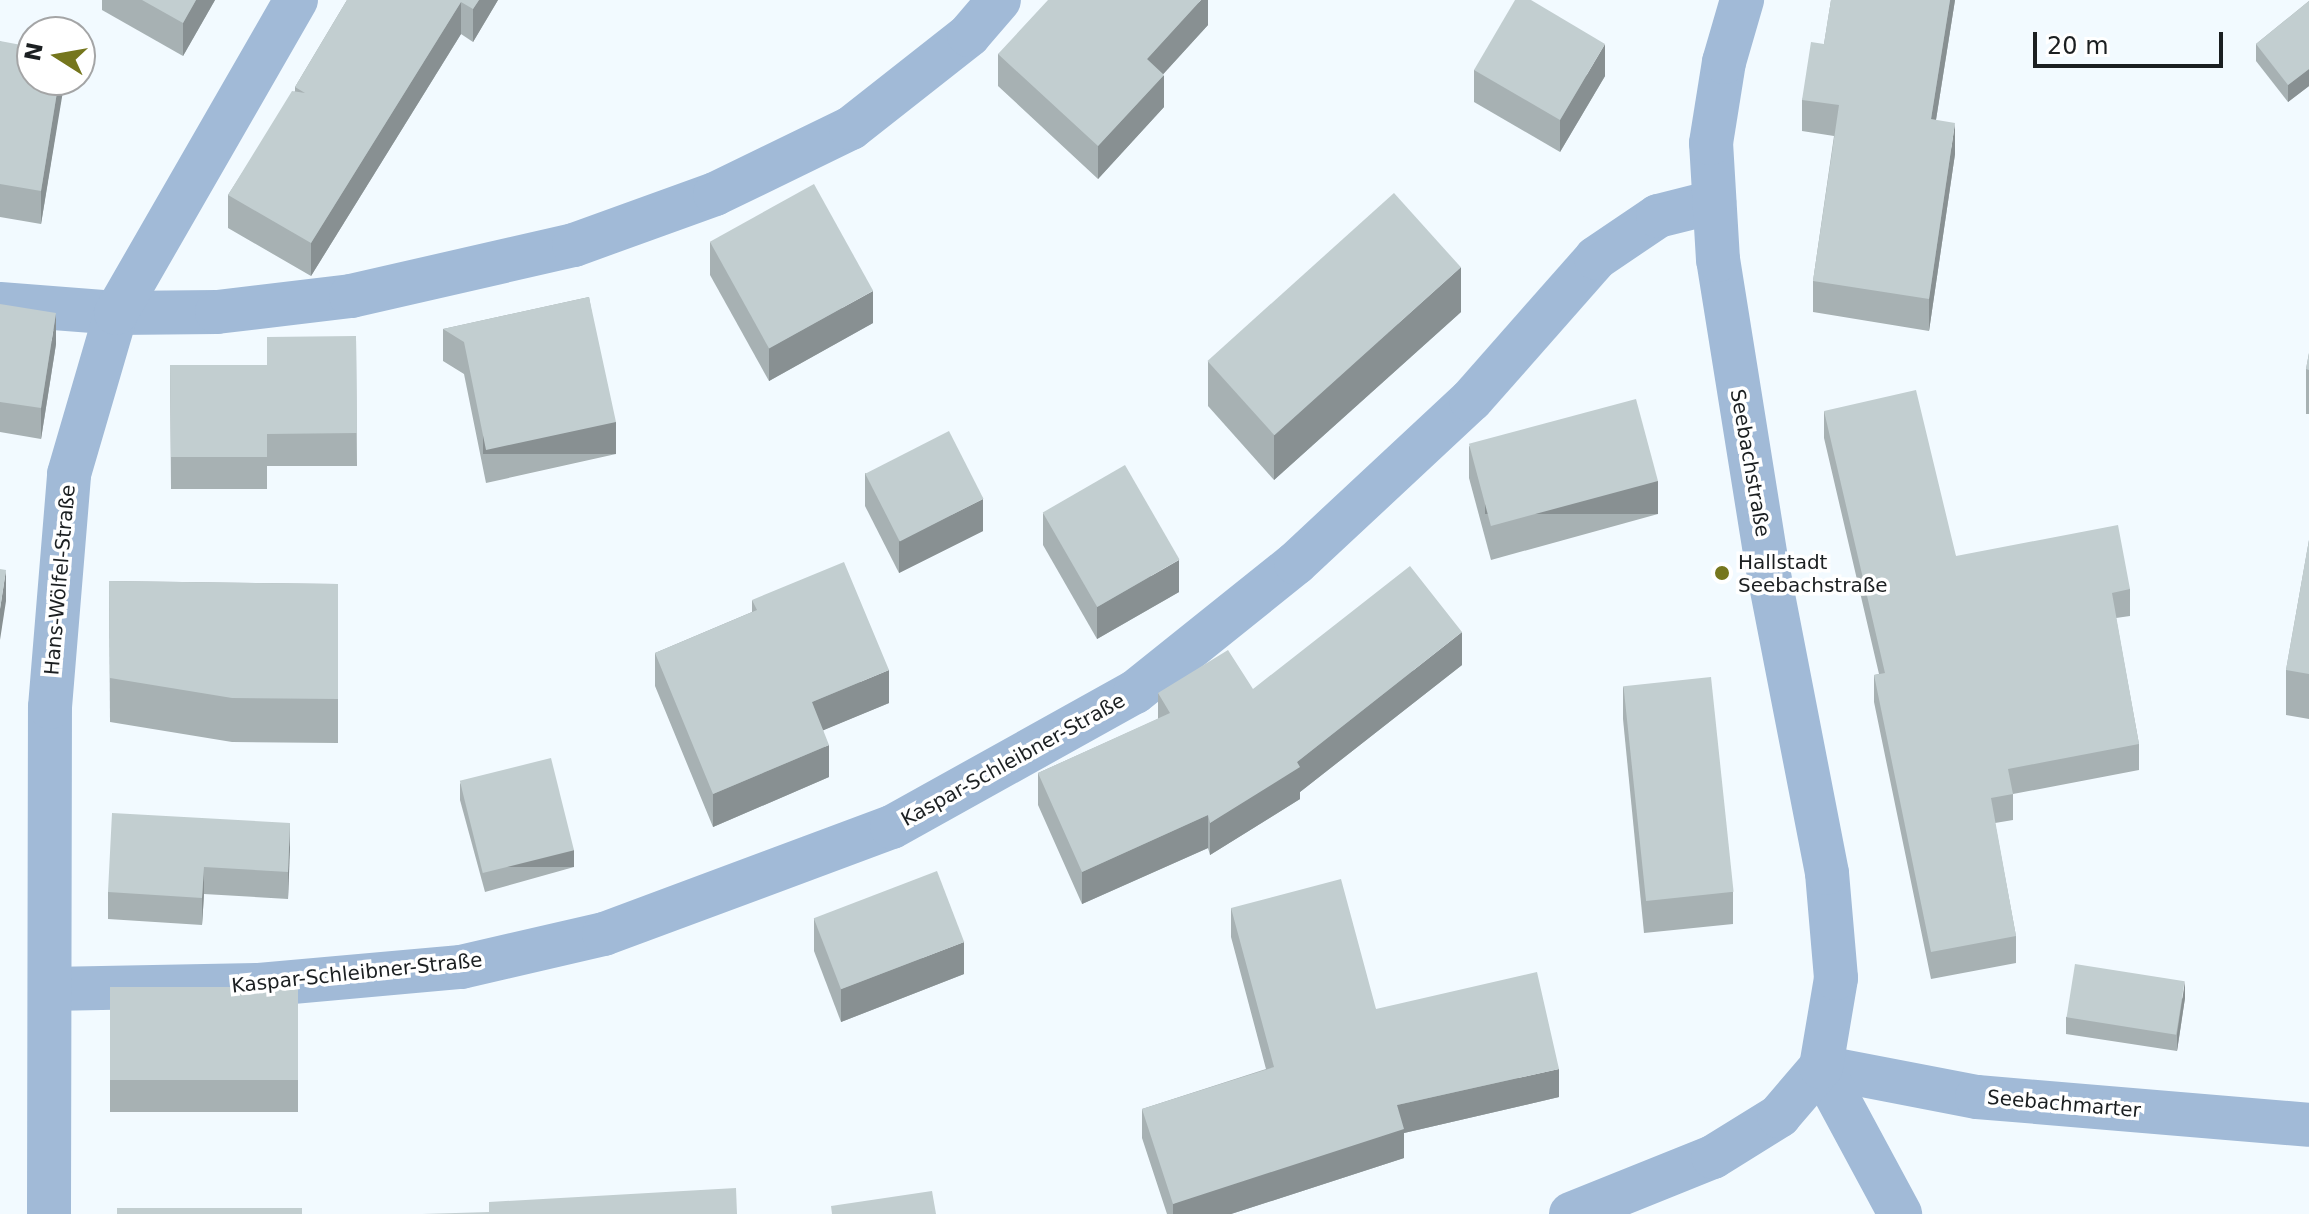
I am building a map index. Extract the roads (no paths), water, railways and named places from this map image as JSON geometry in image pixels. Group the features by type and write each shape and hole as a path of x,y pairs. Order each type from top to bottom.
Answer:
{"street":[{"name":"Hans-Wölfel-Straße","path":"49,1214 50,707 69,474 116,313 296,0"},
{"path":"0,304 116,313 217,312 351,296 574,245 715,194 851,128 969,35 999,0"},
{"name":"Seebachstraße","path":"1742,0 1724,62 1711,143 1714,202 1737,393 1827,873 1836,978 1821,1067"},
{"name":"Kaspar-Schleibner-Straße","path":"50,989 259,985 461,967 604,934 892,827 1135,692 1296,563 1471,400 1596,258 1658,216 1714,202"},
{"path":"1571,1214 1713,1157 1779,1116 1821,1067 1900,1214"},
{"name":"Seebachmarter","path":"1821,1067 1977,1097 2309,1125"}],"place":[{"name":"Hallstadt Seebachstraße","path":"1722,573"}]}
